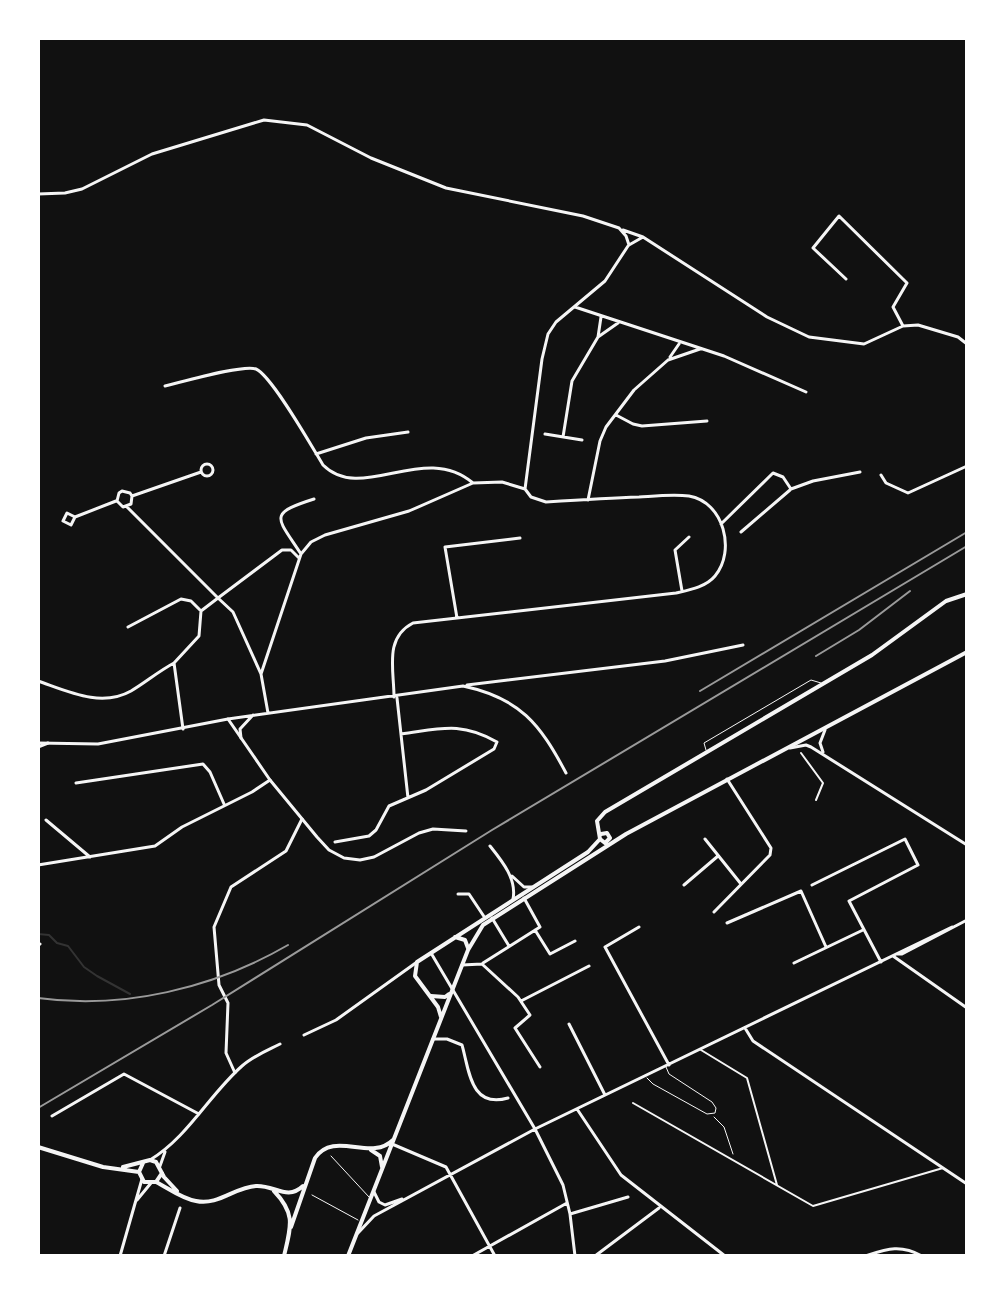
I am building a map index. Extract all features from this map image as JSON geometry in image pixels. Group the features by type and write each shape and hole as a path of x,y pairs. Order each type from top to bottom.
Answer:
{"main road":[{"path":"604,839 597,821 605,812 872,655 946,601 967,594"},
{"path":"348,1256 468,950 478,932 492,918 626,834 967,652"},
{"path":"441,1019 438,1007 415,976 417,962 604,839 626,834"},
{"path":"593,854 604,839"},
{"path":"454,937 465,940 468,950"},
{"path":"429,995 445,997 453,990"},
{"path":"284,1256 315,1158 325,1148 334,1145 369,1149 386,1146 395,1138"},
{"path":"38,1147 88,1164 139,1172"},
{"path":"369,1149 380,1156 382,1172"},
{"path":"112,1168 150,1160 160,1166 178,1192"},
{"path":"143,1163 139,1172 142,1179 196,1201 208,1202 250,1187 289,1194 297,1192 305,1184"},
{"path":"153,1183 162,1173"},
{"path":"272,1189 287,1205 291,1227"}],"street":[{"path":"38,194 82,189 152,154 264,120 307,125 371,158 446,188 583,216 643,237 767,317 809,337 864,344 903,326 931,327 958,337 967,344"},
{"path":"846,279 813,248 839,216 907,283 893,307 903,326"},
{"path":"619,228 629,245"},
{"path":"525,489 545,346 556,322 605,281 629,245 643,237"},
{"path":"575,307 749,366 806,392"},
{"path":"563,437 572,381 598,337 601,317"},
{"path":"598,337 618,323"},
{"path":"588,500 600,441 634,390 668,360 680,342"},
{"path":"668,360 702,349"},
{"path":"165,386 242,368 256,369 269,380 330,473 368,477 436,466 453,469 473,483"},
{"path":"616,415 642,426 707,421"},
{"path":"316,454 366,438 408,432"},
{"path":"545,434 582,440"},
{"path":"881,475 886,483 908,493 967,466"},
{"path":"132,496 201,472"},
{"path":"741,532 791,489 813,481 860,472"},
{"path":"721,524 773,473 783,477 791,489"},
{"path":"261,674 300,556 311,542 325,535 409,511 473,483 502,482 525,489 537,501 691,497 707,504 721,524 727,543 726,554 716,575 707,584 682,591 413,623 397,635 393,646 395,697 408,798"},
{"path":"117,501 122,491 126,491 133,501 127,507"},
{"path":"300,556 285,529 282,511 314,499"},
{"path":"117,501 127,507 233,612 261,674 268,713"},
{"path":"75,517 117,501"},
{"path":"682,591 675,550 689,537"},
{"path":"457,618 445,547 520,538"},
{"path":"38,681 85,697 115,697 132,690 174,663 199,636 201,611 282,550 291,550 300,556"},
{"path":"128,627 181,599 191,601 201,611"},
{"path":"38,745 98,744 183,729 212,720 665,661 743,645"},
{"path":"174,663 183,729"},
{"path":"463,686 505,699 526,714 539,727 566,773"},
{"path":"241,738 240,729 253,715"},
{"path":"228,719 270,780 329,850 344,858 360,860 374,857 433,829 466,831"},
{"path":"825,756 820,738 828,725"},
{"path":"335,842 369,836 376,830 389,806 426,790 494,749 497,742 469,728 401,734"},
{"path":"771,755 806,745 967,845"},
{"path":"801,753 823,783 816,800"},
{"path":"76,783 203,764 210,772 224,804"},
{"path":"714,912 770,855 771,848 727,779"},
{"path":"38,865 155,846 182,827 270,780"},
{"path":"235,1073 226,1053 228,1003 219,985 214,927 226,896 236,882 286,851 302,818"},
{"path":"46,820 90,857"},
{"path":"705,839 741,884"},
{"path":"812,885 905,839 918,865 849,901 881,962"},
{"path":"490,846 521,885 532,887"},
{"path":"684,885 718,856"},
{"path":"510,874 513,900"},
{"path":"727,923 801,891 826,947"},
{"path":"458,894 469,894 485,918"},
{"path":"462,965 482,964 540,927 524,898"},
{"path":"492,918 510,947"},
{"path":"352,1244 368,1221 535,1129 950,931 967,920"},
{"path":"639,927 605,947 667,1066"},
{"path":"794,963 864,929"},
{"path":"535,930 550,954 575,941"},
{"path":"431,953 535,1129 563,1185 575,1256"},
{"path":"895,955 967,1008"},
{"path":"304,1035 336,1020 417,962"},
{"path":"482,964 521,1001 530,1015 515,1028 540,1067"},
{"path":"521,1001 589,966"},
{"path":"404,972 415,976"},
{"path":"569,1024 605,1095"},
{"path":"745,1028 753,1041 967,1184"},
{"path":"433,1039 447,1039 462,1045 466,1070 485,1097 494,1101 508,1098"},
{"path":"150,1160 167,1149 235,1073 255,1056 280,1044"},
{"path":"700,1049 747,1078 777,1186"},
{"path":"52,1116 124,1074 200,1114"},
{"path":"633,1103 813,1206 943,1168"},
{"path":"577,1109 621,1175 725,1256"},
{"path":"392,1144 443,1164 495,1256"},
{"path":"160,1166 167,1149"},
{"path":"120,1256 142,1179"},
{"path":"132,1207 153,1183"},
{"path":"373,1191 379,1202 385,1205 405,1198"},
{"path":"570,1214 628,1197"},
{"path":"472,1256 568,1203"},
{"path":"164,1256 180,1208"},
{"path":"595,1256 660,1208"},
{"path":"865,1256 892,1247 908,1248 922,1256"}],"lane":[{"path":"706,752 704,743 811,680 824,684"},
{"path":"667,1066 669,1074 715,1104 716,1110 712,1115"},
{"path":"645,1076 653,1084 712,1115 724,1127 733,1154"},
{"path":"331,1156 370,1199"},
{"path":"312,1195 361,1222"}],"waterway":[{"path":"38,934 49,935 57,943 68,946 84,967 130,994"}],"railway":[{"path":"700,691 967,532"},
{"path":"38,1108 212,1005 492,830 967,546"},
{"path":"816,656 859,630 910,591"},
{"path":"38,998 103,1001 167,992 230,973 288,945"}]}
